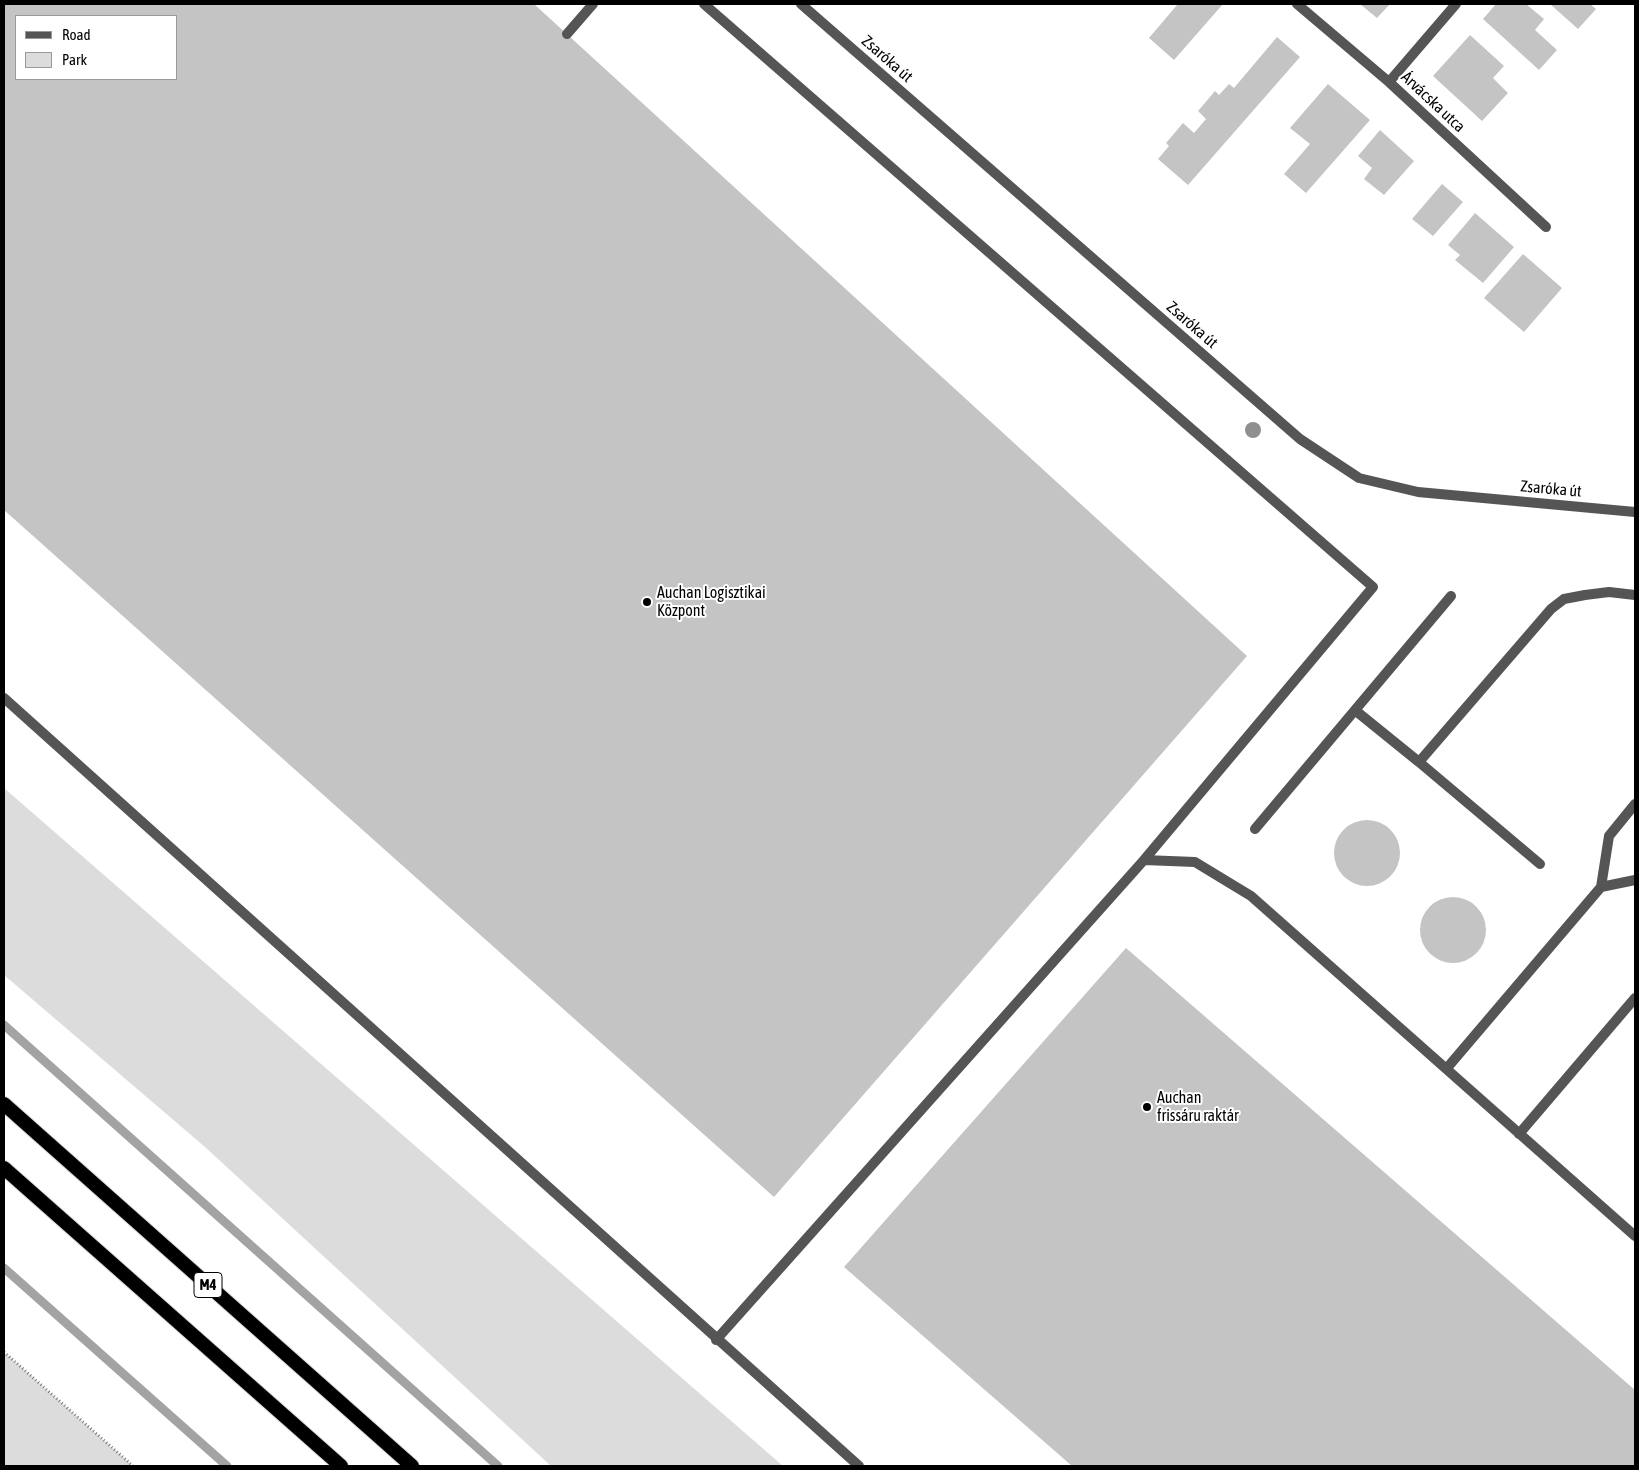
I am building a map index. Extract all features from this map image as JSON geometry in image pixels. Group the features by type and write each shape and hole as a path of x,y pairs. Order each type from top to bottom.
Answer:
{"highway":[{"name":"M4","path":"4,1104 412,1466"},
{"path":"4,1168 341,1466"}],"street":[{"path":"567,34 593,4"},
{"path":"704,4 1373,587 1144,860 716,1340"},
{"name":"Zsaróka út","path":"801,4 1300,439 1359,478 1418,492 1635,512"},
{"name":"Árvácska utca","path":"1297,4 1389,82 1546,227"},
{"path":"1389,82 1456,4"},
{"path":"1419,762 1551,609 1564,599 1609,592 1635,596"},
{"path":"1255,829 1451,596"},
{"path":"4,698 716,1340 859,1466"},
{"path":"1356,710 1540,864"},
{"path":"1446,1068 1601,887 1609,836 1635,804"},
{"path":"1144,860 1195,862 1251,896 1635,1236"},
{"path":"1601,887 1635,880"},
{"path":"1520,1134 1635,998"}],"path":[{"path":"4,1352 132,1466"}],"green space":[{"path":"4,788 783,1466 551,1466 205,1147 4,975"},
{"path":"4,1352 133,1466 4,1466"}],"building":[{"name":"Auchan Logisztikai Központ","path":"4,4 534,4 1247,656 774,1197 4,510"},
{"path":"1175,4 1223,4 1174,60 1149,38 1177,5"},
{"path":"1360,4 1390,4 1377,18"},
{"path":"1496,4 1526,4 1544,19 1535,30 1557,50 1539,70 1483,19"},
{"path":"1550,4 1590,4 1596,9 1578,29"},
{"path":"1470,35 1504,66 1493,78 1508,93 1482,121 1433,76"},
{"path":"1277,37 1300,57 1188,185 1158,159 1169,146 1166,143 1183,123 1194,133 1206,119 1198,111 1215,91 1219,95 1229,84 1234,88"},
{"path":"1328,84 1370,120 1306,193 1284,174 1310,144 1290,128"},
{"path":"1380,130 1414,161 1384,195 1364,179 1372,168 1358,156"},
{"path":"1442,184 1463,202 1433,236 1412,219"},
{"path":"1475,213 1514,247 1483,283 1455,260 1460,255 1448,245"},
{"path":"1523,254 1562,288 1524,332 1484,298"},
{"path":"1367,820 1380,823 1390,830 1397,840 1400,853 1397,866 1390,876 1380,883 1367,886 1354,883 1344,876 1337,866 1334,853 1337,840 1344,830 1354,823"},
{"path":"1453,897 1466,900 1476,907 1483,917 1486,930 1483,943 1476,953 1466,960 1453,963 1440,960 1430,953 1423,943 1420,930 1423,917 1430,907 1440,900"},
{"name":"Auchan frissáru raktár","path":"1126,948 1635,1390 1635,1466 1072,1466 844,1267"}],"waterway":[{"path":"4,1025 498,1466"},
{"path":"4,1268 227,1466"}],"place":[{"name":"Auchan Logisztikai Központ","path":"647,602"},
{"name":"Auchan frissáru raktár","path":"1147,1107"}]}
